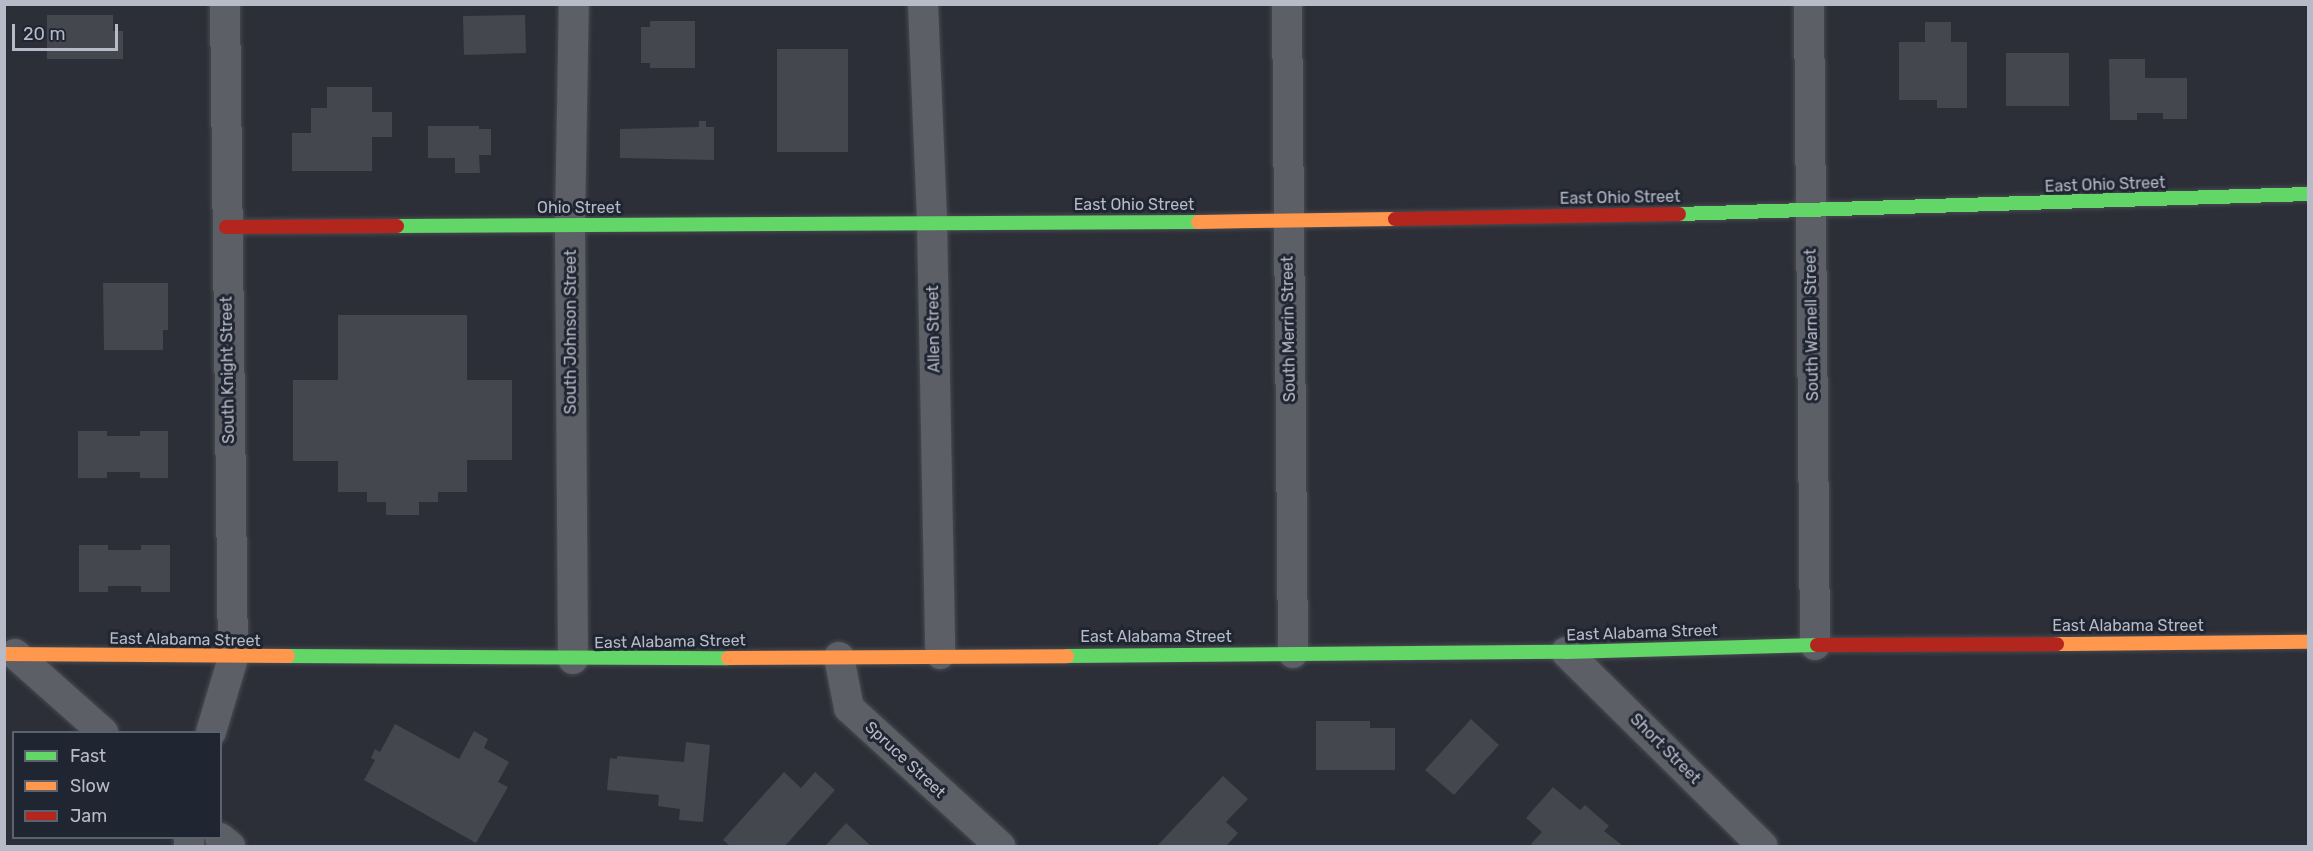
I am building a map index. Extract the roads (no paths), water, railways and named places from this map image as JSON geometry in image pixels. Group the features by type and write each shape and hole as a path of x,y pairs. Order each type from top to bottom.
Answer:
{"street":[{"name":"South Knight Street","path":"211,731 233,658 225,4"},
{"name":"South Johnson Street","path":"573,659 570,224 574,4"},
{"name":"Allen Street","path":"923,4 932,222 940,654"},
{"name":"South Merrin Street","path":"1287,4 1293,652"},
{"name":"South Warnell Street","path":"1809,4 1815,645"},
{"name":"East Ohio Street","path":"932,222 1288,221 1811,211 2308,194"},
{"name":"Ohio Street","path":"226,226 932,222"},
{"name":"East Alabama Street","path":"10,654 233,658 573,659 940,654 1566,652 1815,645 2308,642"},
{"name":"Short Street","path":"1566,652 1763,846"},
{"path":"10,654 102,731"},
{"name":"Spruce Street","path":"839,657 849,708 999,846"}]}
